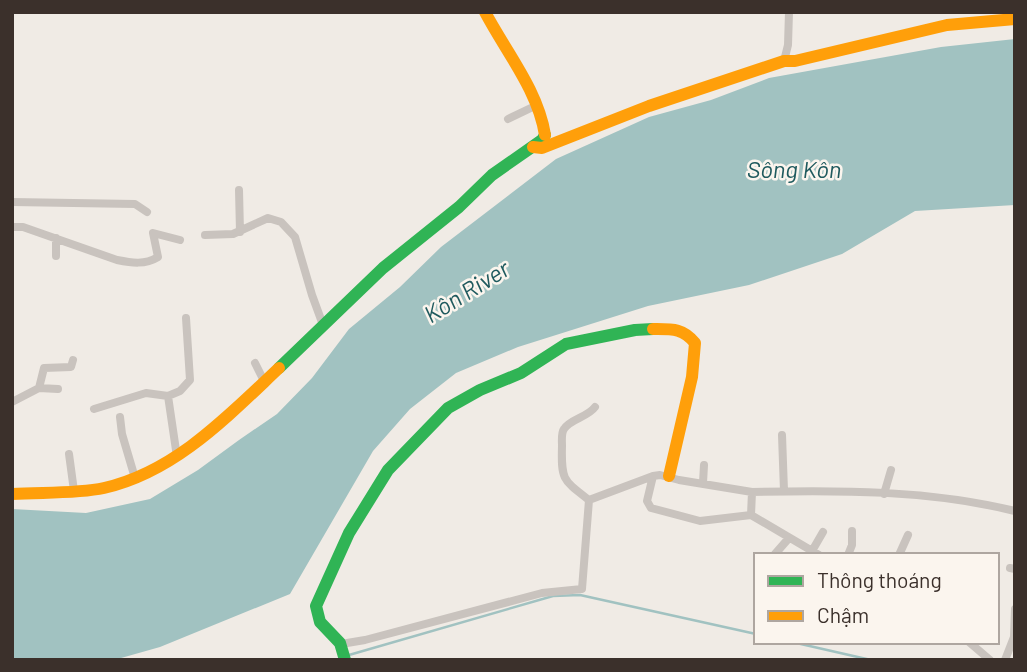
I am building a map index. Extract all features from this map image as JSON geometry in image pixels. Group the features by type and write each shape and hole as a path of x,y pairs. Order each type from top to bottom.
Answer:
{"street":[{"path":"12,494 103,488 135,478 177,457 231,414 383,268 458,207 492,175 545,136 522,75 485,12"},
{"path":"784,61 788,45 789,12"},
{"path":"532,147 538,149 550,146 649,106 784,61 795,61 947,25 1015,19"},
{"path":"508,119 535,106"},
{"path":"239,190 240,232"},
{"path":"12,202 135,204 147,212"},
{"path":"205,235 240,232 268,218 281,222 291,230 323,325"},
{"path":"12,227 56,238 117,261 134,263 148,262 158,257 153,233 180,240"},
{"path":"56,238 56,256"},
{"path":"94,410 146,393 168,396 180,391 190,380 186,318"},
{"path":"589,500 582,589 542,593 365,640 343,651 321,625 316,606 349,533 388,470 448,408 521,373 566,344 635,330 687,333 695,343 692,377 669,476"},
{"path":"39,388 44,368 71,367 73,360"},
{"path":"255,363 264,381"},
{"path":"12,402 39,388 58,389"},
{"path":"168,396 177,457"},
{"path":"589,500 564,478 561,470 562,435 567,426 595,407"},
{"path":"120,417 122,434 135,478"},
{"path":"782,435 784,491"},
{"path":"69,454 74,491"},
{"path":"703,483 704,465"},
{"path":"884,494 891,470"},
{"path":"589,500 653,476 669,476 752,492 884,494 966,500 1015,511"},
{"path":"653,476 648,501 651,508 700,521 751,515 815,553 823,531"},
{"path":"751,515 752,492"},
{"path":"849,553 852,531"},
{"path":"900,553 908,536"},
{"path":"776,553 789,538"},
{"path":"1005,660 1014,637 1015,609"},
{"path":"971,644 990,660"}],"water":[{"name":"Sông Kôn","path":"1015,39 1015,205 915,211 842,254 749,285 648,306 518,347 456,373 410,409 373,451 290,594 160,647 114,660 12,660 12,509 86,513 150,499 198,470 277,414 312,378 349,329 400,287 441,247 556,159 649,117 711,100 769,78 941,47"}],"waterway":[{"path":"349,655 553,596 580,595 754,634"},
{"path":"801,644 871,660"}],"traffic: fast":[{"path":"279,368 383,268 459,207 492,175 542,140 545,135"},
{"path":"345,660 340,643 320,622 316,606 349,533 388,470 448,408 480,390 521,373 566,344 653,329"}],"traffic: slow":[{"path":"485,12 536,102 545,135"},
{"path":"533,147 542,148 649,106 784,61 795,61 947,25 1015,19"},
{"path":"653,329 681,332 695,343 692,377 669,476"},
{"path":"12,494 93,490 130,480 154,469 199,440 279,368"}],"water label":[{"name":"Kôn River","path":"467,292"}]}
